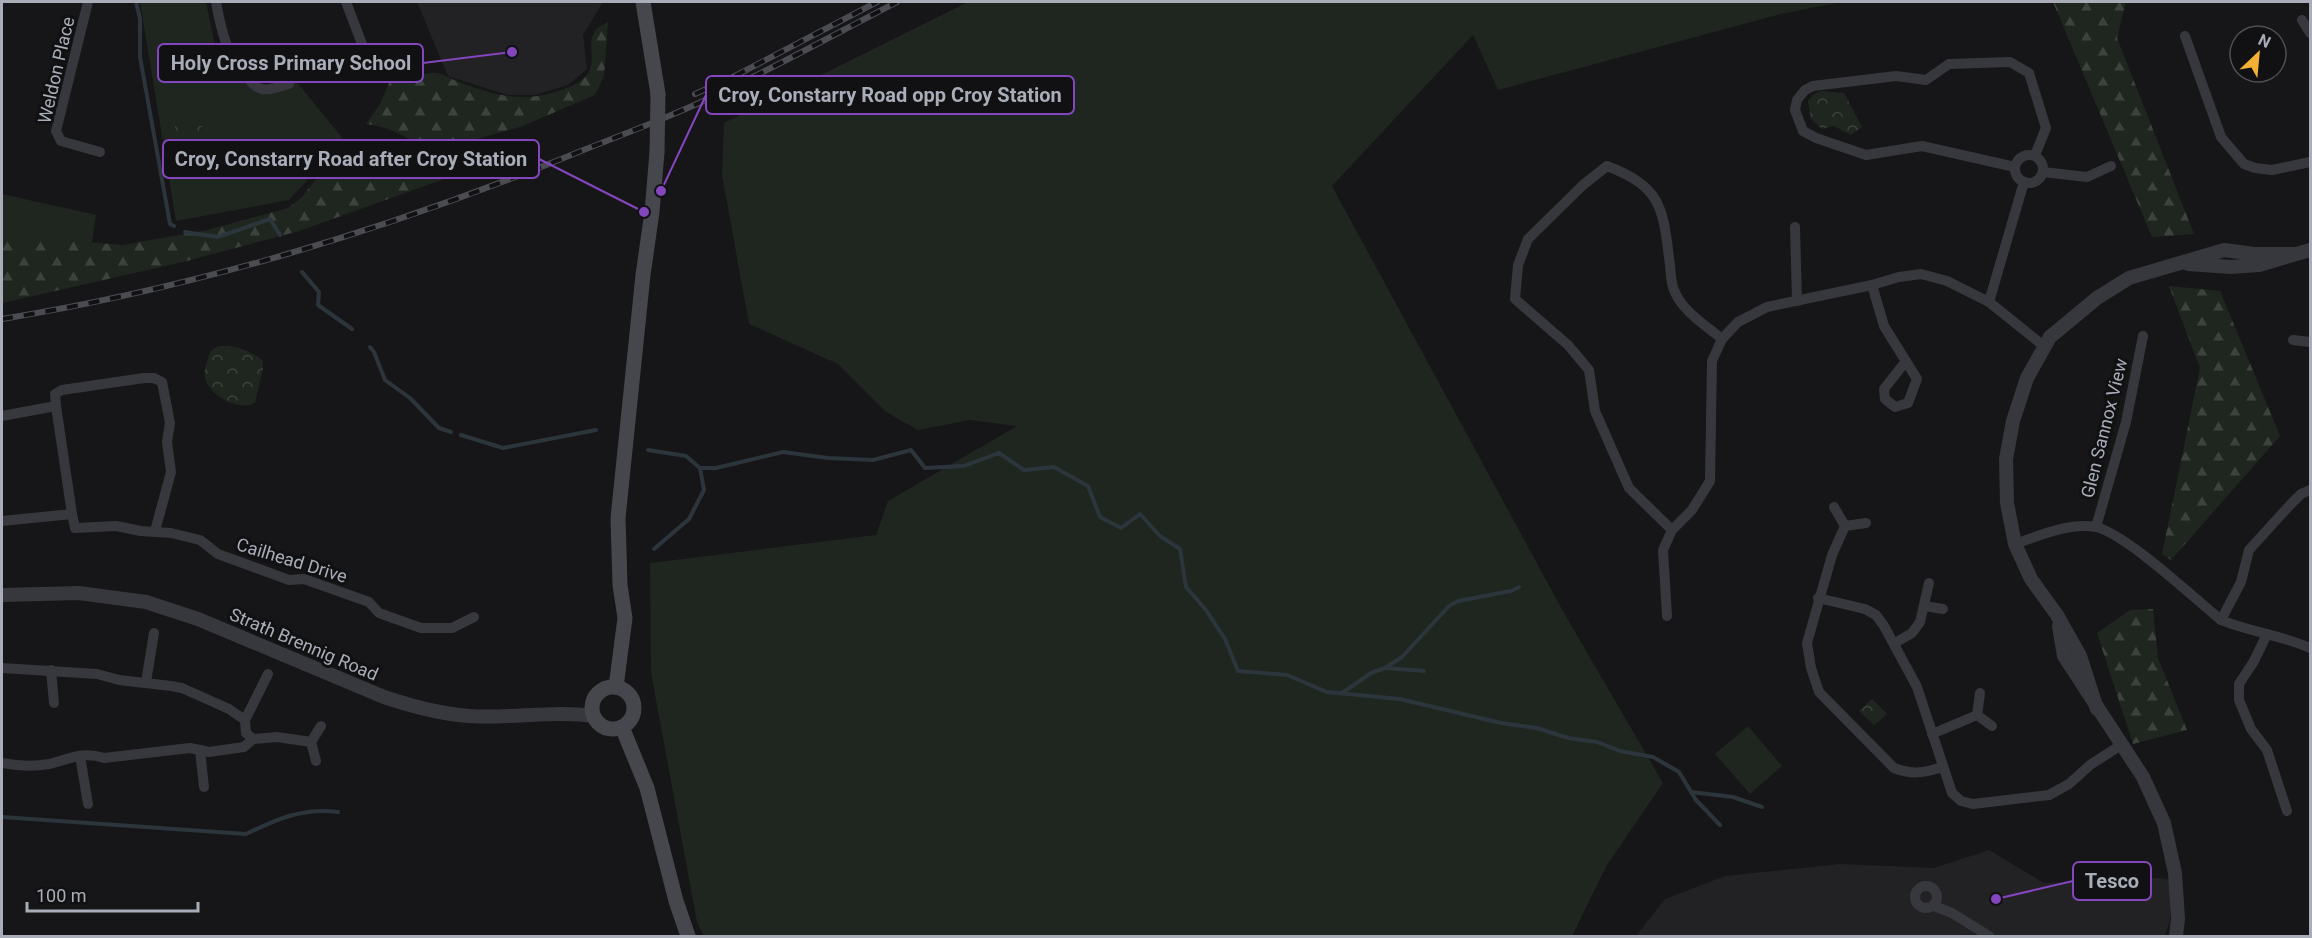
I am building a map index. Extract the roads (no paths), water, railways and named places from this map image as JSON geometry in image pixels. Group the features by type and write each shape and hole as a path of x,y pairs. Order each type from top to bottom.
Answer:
{"main road":[{"path":"616,687 625,618 620,585 618,518 657,152 658,94 643,2"},
{"path":"616,687 629,694 634,707 632,718 622,727 607,728 597,722 594,716 593,703 596,696 606,688 616,687"},
{"path":"622,727 647,788 676,901 688,936"}],"street":[{"name":"Weldon Place","path":"88,2 56,130 61,141 100,152"},
{"path":"216,2 222,34 233,58 243,73 258,89 267,90 289,84 285,72 266,56 257,53 233,58"},
{"path":"346,2 373,73"},
{"path":"2302,20 2310,33"},
{"path":"2185,36 2221,137 2244,164 2272,170 2310,162"},
{"path":"2015,167 1922,146 1866,155 1816,138 1803,131 1795,110 1797,100 1805,90 1813,86 1896,76 1926,80 1949,64 2010,62 2029,73 2046,128 2035,155"},
{"path":"2027,154 2035,155 2041,161 2043,172 2036,181 2024,182 2015,174 2015,167 2019,158 2027,154"},
{"path":"1672,531 1629,488 1594,411 1589,370 1568,345 1515,299 1518,265 1528,238 1583,185 1607,166 1632,176 1651,191 1665,223 1673,289 1685,309 1722,339"},
{"path":"2043,172 2087,177 2111,166"},
{"path":"1989,302 2024,182"},
{"path":"1795,227 1797,301"},
{"path":"2176,936 2178,919 2175,873 2164,823 2143,777 2064,657 2057,615 2031,579 2015,544 2007,503 2006,459 2013,421 2027,378 2050,337 2105,293 2129,278 2224,250 2254,254 2295,254 2310,250"},
{"path":"1667,616 1663,550 1672,531 1692,510 1710,482 1712,362 1722,339 1738,322 1767,307 1921,274 1947,281 1989,302 2044,347"},
{"path":"1872,285 1884,326 1906,361"},
{"name":"Glen Sannox View","path":"2096,527 2126,422 2143,336"},
{"path":"2293,340 2310,342"},
{"path":"2,521 72,514 54,398 59,391 154,378 164,385 171,423 167,442 171,472 155,531"},
{"path":"2,416 56,406"},
{"path":"2221,620 2241,582 2249,550 2301,494 2310,490"},
{"path":"1834,507 1845,526"},
{"name":"Cailhead Drive","path":"72,514 75,528 116,526 171,533 201,540 218,554 289,580 304,579 369,602 379,613 421,628 452,628 474,617"},
{"path":"1845,526 1866,523"},
{"path":"1845,526 1832,555 1818,598 1807,643 1811,668 1819,692 1894,768 1906,773 1921,774 1942,767"},
{"path":"2015,544 2064,528 2096,527 2138,551 2221,620 2237,627 2291,639 2310,648"},
{"path":"1895,643 1912,633 1920,622 1929,583"},
{"name":"Strath Brennig Road","path":"2,595 79,593 146,602 198,619 384,697 413,706 469,716 574,713 594,716"},
{"path":"1818,598 1865,609 1876,615 1895,643 1917,687 1952,794 1961,801 1973,804 2049,795 2068,784 2090,765 2121,745"},
{"path":"1924,606 1943,609"},
{"path":"146,682 154,633"},
{"path":"2267,634 2254,661 2239,684 2239,700 2251,729 2267,750 2287,811"},
{"path":"2,668 97,674 119,680 182,688 229,709 245,720"},
{"path":"51,670 54,703"},
{"path":"253,739 246,732 245,720 268,674"},
{"path":"1977,715 1980,693"},
{"path":"1932,734 1977,715"},
{"path":"1977,715 1992,726"},
{"path":"316,761 311,742 321,726"},
{"path":"2,763 23,767 91,754 104,758 190,748 209,752 244,747 253,739 277,738 311,742"},
{"path":"200,750 204,787"},
{"path":"80,756 88,804"},
{"path":"1934,906 1952,913 1989,936"}],"waterway":[{"path":"136,2 140,19 140,57 170,224 174,226"},
{"path":"185,232 218,237 270,219 280,235"},
{"path":"302,272 319,292 318,305 352,329"},
{"path":"370,347 385,380 410,398 439,428 451,432"},
{"path":"461,435 503,448 596,430"},
{"path":"648,450 686,456 700,468 716,468 783,452 828,458 873,460 911,450 925,468 964,466 999,453 1024,470 1054,467 1088,486 1100,517 1121,528 1140,514 1160,536 1180,549 1186,587 1206,610 1225,639 1238,671 1287,675 1327,692 1400,699 1501,723 1537,728 1568,738 1597,742 1620,751 1653,757 1679,772 1696,800 1720,825"},
{"path":"654,549 689,519 704,490 700,468"},
{"path":"1342,693 1371,673 1385,668 1402,657 1449,606 1458,601 1511,591 1519,587"},
{"path":"1386,668 1424,671"},
{"path":"1691,792 1733,797 1762,807"},
{"path":"2,817 246,834 280,819 302,813 338,812"}],"railway":[{"path":"695,94 731,78 877,2"},
{"path":"2,319 76,306 223,272 296,252 440,205 697,104 897,2"}],"place":[{"name":"Holy Cross Primary School","path":"512,52"},
{"name":"Croy, Constarry Road opp Croy Station","path":"661,191"},
{"name":"Croy, Constarry Road after Croy Station","path":"644,212"},
{"name":"Tesco","path":"1996,899"}]}
